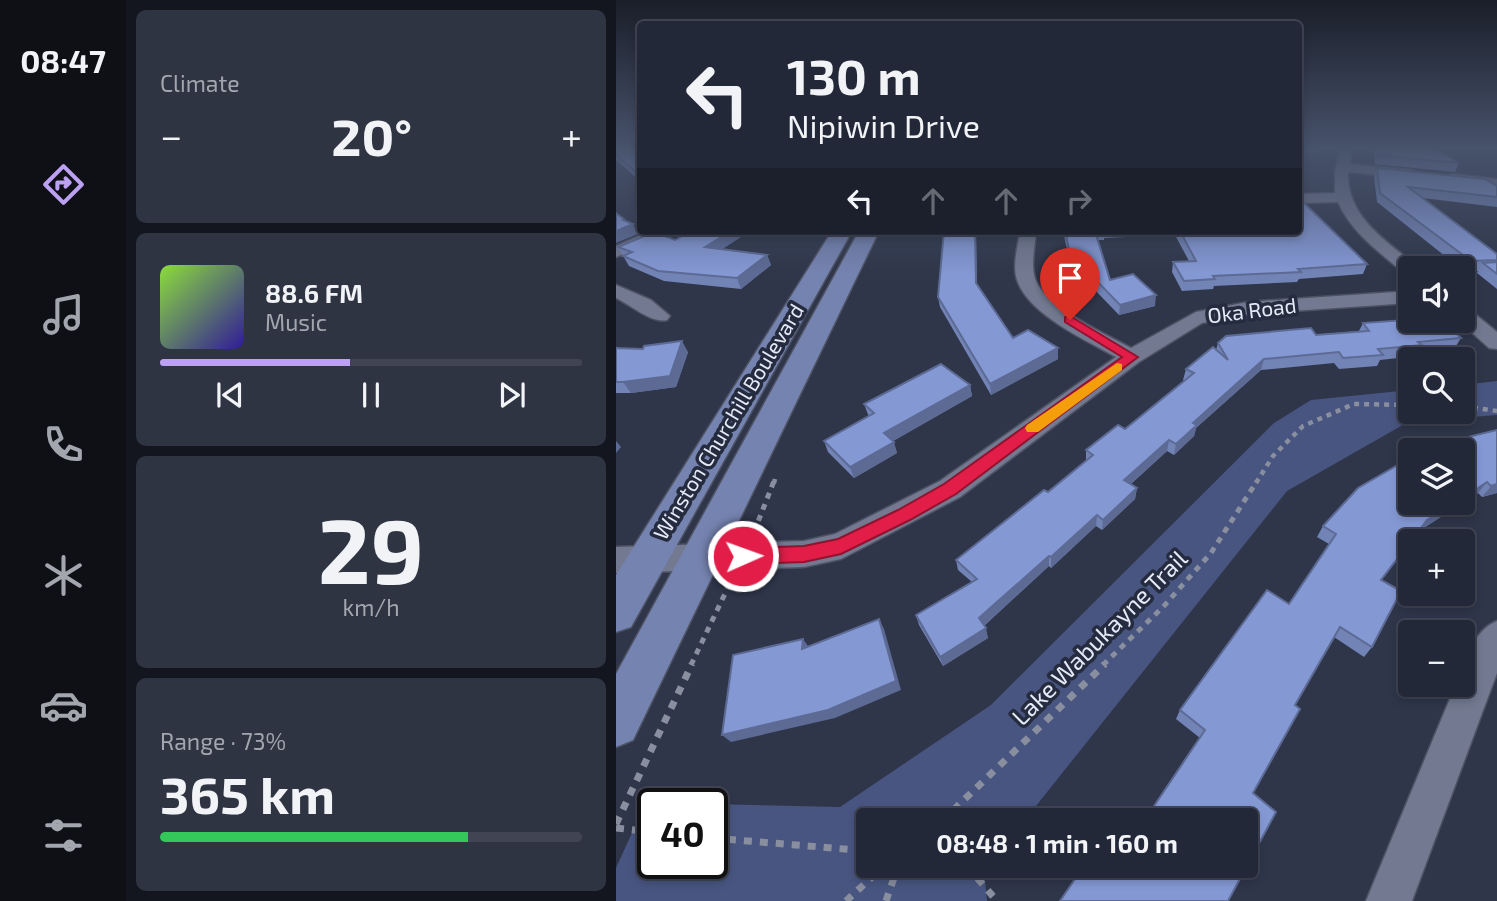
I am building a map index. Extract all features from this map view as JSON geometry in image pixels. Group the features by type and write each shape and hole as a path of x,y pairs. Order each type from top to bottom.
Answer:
{"main road":[{"name":"Winston Churchill Boulevard","path":"616,613 632,559 839,235"},
{"name":"Winston Churchill Boulevard","path":"616,723 867,235"}],"street":[{"path":"1343,190 1343,197 1363,227 1398,258"},
{"path":"1302,199 1343,197"},
{"path":"616,252 656,235"},
{"path":"1028,235 1025,275 1026,284 1034,295 1131,357"},
{"path":"616,291 644,304 660,316"},
{"name":"Oka Road","path":"632,559 804,554 841,546 950,489 1131,357 1196,318 1248,308 1398,298"},
{"path":"1475,324 1497,343"},
{"path":"1389,901 1481,667 1497,637"}],"path":[{"name":"Lake Wabukayne Trail","path":"955,808 1163,607 1211,553 1273,456 1303,426 1354,404 1398,405"},
{"path":"1475,408 1497,411"},
{"path":"637,829 616,826 719,606"},
{"path":"728,840 856,852"},
{"path":"846,901 871,878"},
{"path":"886,901 894,878"},
{"path":"977,878 997,901"}],"shaded area":[{"path":"1497,381 1497,415 1475,417 1475,384"},
{"path":"1398,391 1398,424 1404,424 1287,491 1034,808 856,808 856,878 985,878 987,901 616,901 616,868 637,822 637,879 728,879 728,804 840,807 991,705 1274,423 1311,400"}],"building":[{"path":"1380,190 1412,190 1497,254 1497,260 1475,261 1475,256 1464,256 1380,193"},
{"path":"1435,190 1497,190 1497,197"},
{"path":"1302,201 1367,264 1298,269 1301,272 1213,276 1215,279 1184,281 1173,262 1196,261 1182,235 1302,235"},
{"path":"616,213 623,220 633,224 616,231"},
{"path":"647,235 662,235 675,240 684,235 724,235 705,247 767,255 737,278 658,271 623,256 632,252 618,247"},
{"path":"944,235 975,235 976,283 1013,338 1028,330 1058,348 990,384 938,297"},
{"path":"1066,235 1096,235 1110,280 1133,274 1156,295 1120,305 1092,276 1075,277"},
{"path":"1497,262 1497,274 1483,263"},
{"path":"1398,321 1398,333 1456,333 1461,338 1378,349 1383,355 1343,358 1339,352 1264,359 1193,423 1197,425 1176,444 1169,440 1124,480 1137,488 1103,520 1097,515 979,618 986,628 940,657 916,615 977,579 956,560 1093,455 1086,450 1118,425 1125,429 1194,373 1186,369 1213,347 1228,360 1218,343 1226,336 1311,328 1316,335 1369,331 1363,323"},
{"path":"682,341 670,376 616,382 616,348 643,349 644,346"},
{"path":"941,364 970,385 884,433 894,442 850,467 824,441 874,413 864,404"},
{"path":"1497,430 1497,484 1491,486 1487,482 1475,490 1475,438 1464,438"},
{"path":"1398,465 1398,515 1435,515 1420,529 1398,529 1398,558 1381,580 1398,589 1398,597 1372,647 1340,627 1295,705 1300,709 1253,793 1276,812 1258,845 1258,808 1153,808 1205,730 1180,710 1267,590 1289,604 1336,534 1323,526 1358,488"},
{"path":"879,619 896,681 828,710 722,735 733,655 803,639 802,649"},
{"path":"1076,878 1240,878 1228,901 1060,901"}],"slow traffic":[{"path":"1033,428 1117,367"}],"route":[{"path":"743,556 804,554 841,546 904,515 950,489 1131,357 1070,320"}]}
